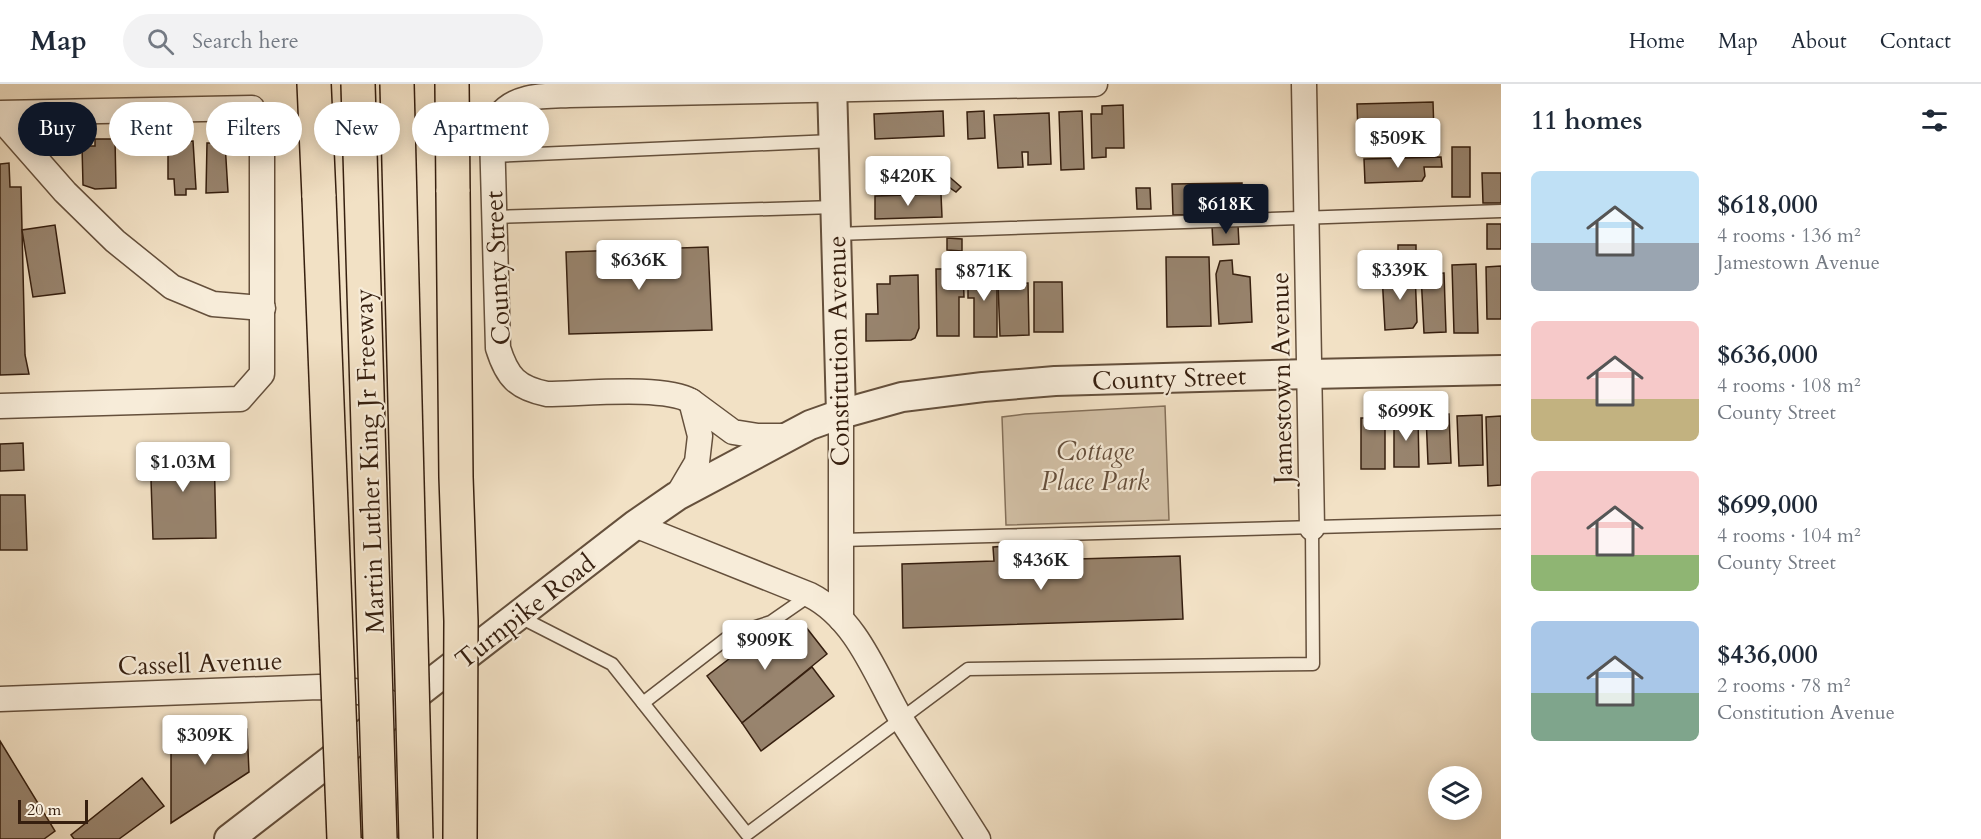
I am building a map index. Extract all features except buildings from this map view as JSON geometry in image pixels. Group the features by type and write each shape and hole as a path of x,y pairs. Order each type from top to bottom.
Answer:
{"highway":[{"path":"314,84 344,839"},
{"name":"Martin Luther King Jr Freeway","path":"358,84 380,839"},
{"name":"Martin Luther King Jr Freeway","path":"397,84 416,839"},
{"path":"452,84 456,477 461,621 460,839"}],"street":[{"path":"569,90 1095,84"},
{"name":"Jamestown Avenue","path":"1304,84 1312,528"},
{"name":"Constitution Avenue","path":"832,86 841,414 841,619"},
{"name":"County Street","path":"519,102 531,97 569,90"},
{"path":"0,113 252,108 262,134 263,308 262,374 240,399 0,406"},
{"path":"0,118 65,192 115,241 172,287 213,304 263,308"},
{"name":"County Street","path":"492,156 498,348 503,364 511,377 530,391 547,394 657,392 682,396 733,432 758,436 789,436"},
{"name":"County Street","path":"841,414 902,397 1055,381 1501,370"},
{"path":"677,496 697,462 700,436 691,401"},
{"name":"Turnpike Road","path":"229,839 635,525 677,496 810,425 841,414"},
{"path":"635,525 810,596 834,611 856,638 902,719 978,839"},
{"name":"Cassell Avenue","path":"0,699 319,687 350,690 380,698 398,708"}],"lane":[{"path":"549,153 833,141"},
{"path":"494,217 835,221 1306,218 1501,211"},
{"path":"841,540 1501,522"},
{"path":"518,616 612,664 747,834 968,669 1313,664 1312,528"},
{"path":"643,704 731,635 771,622 810,596"}],"green space":[{"name":"Cottage Place Park","path":"1165,406 1169,520 1006,525 1002,417"}]}
